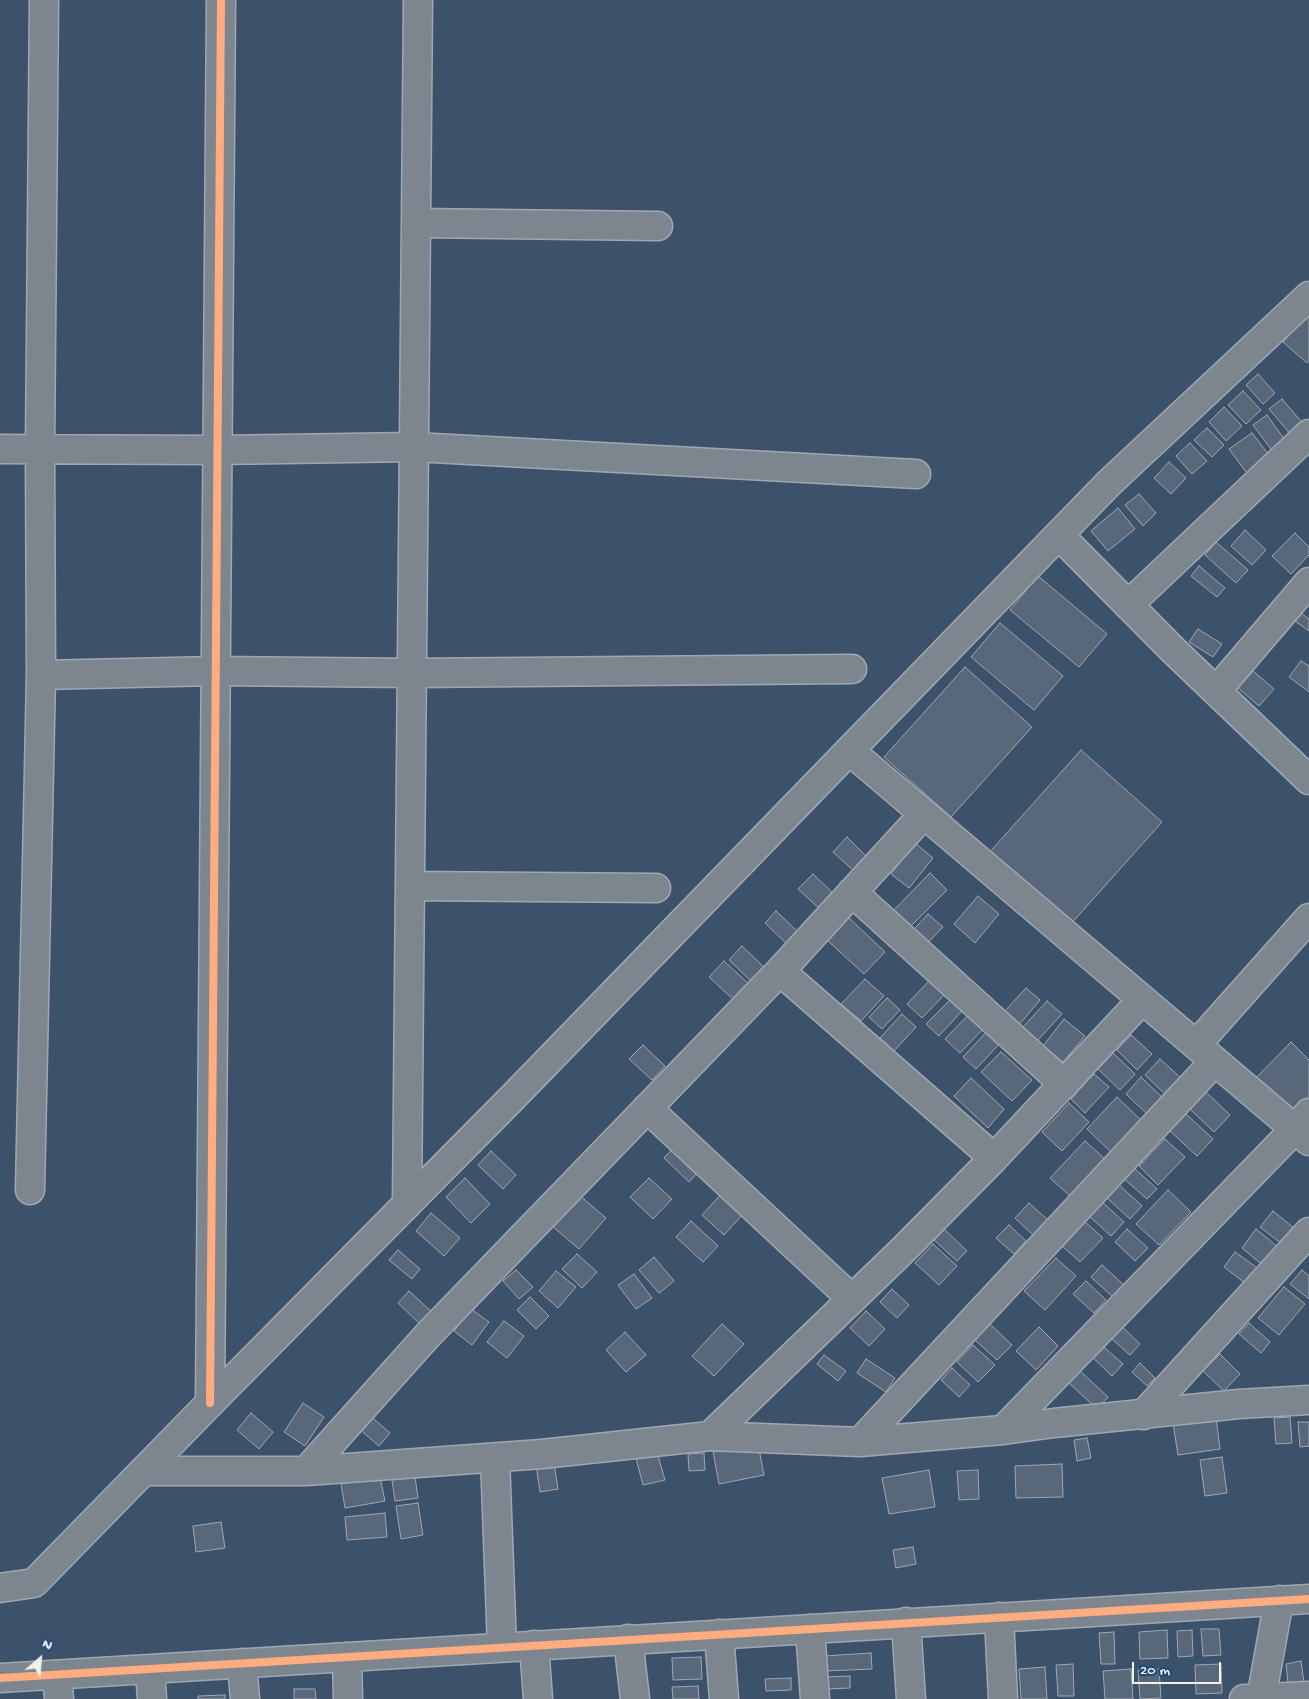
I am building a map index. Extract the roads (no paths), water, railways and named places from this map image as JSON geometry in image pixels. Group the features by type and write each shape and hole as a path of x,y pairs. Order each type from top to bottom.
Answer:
{"street":[{"path":"30,1190 41,675 40,449 44,0"},
{"path":"210,1403 221,0"},
{"path":"407,1204 418,0"},
{"path":"416,223 658,226"},
{"path":"0,1588 34,1583 514,1096 1109,483 1309,296"},
{"path":"1128,605 1309,434"},
{"path":"0,449 217,450 414,447 916,474"},
{"path":"1059,535 1216,691 1305,768"},
{"path":"1216,691 1309,582"},
{"path":"41,675 216,671 412,673 852,669"},
{"path":"850,751 1205,1053 1304,1128 1003,1430"},
{"path":"306,1471 427,1336 780,971 924,814"},
{"path":"410,886 656,888"},
{"path":"852,892 1064,1084"},
{"path":"860,1442 1205,1053 1309,918"},
{"path":"780,971 994,1158"},
{"path":"710,1436 903,1250 994,1158 1142,1000"},
{"path":"647,1108 852,1299"},
{"path":"1143,1414 1309,1232"},
{"path":"144,1471 306,1471 495,1458 710,1436 860,1442 1003,1430 1239,1404 1309,1400"},
{"path":"495,1458 502,1647"},
{"path":"0,1678 58,1687 150,1669 1309,1599"},
{"path":"1279,1600 1255,1699 1309,1696"},
{"path":"998,1617 1003,1699"},
{"path":"906,1622 911,1699"},
{"path":"810,1628 815,1699"},
{"path":"719,1634 724,1699"},
{"path":"628,1639 635,1699"},
{"path":"534,1645 538,1699"},
{"path":"346,1657 348,1699"},
{"path":"242,1663 244,1699"},
{"path":"150,1669 152,1699"}]}
